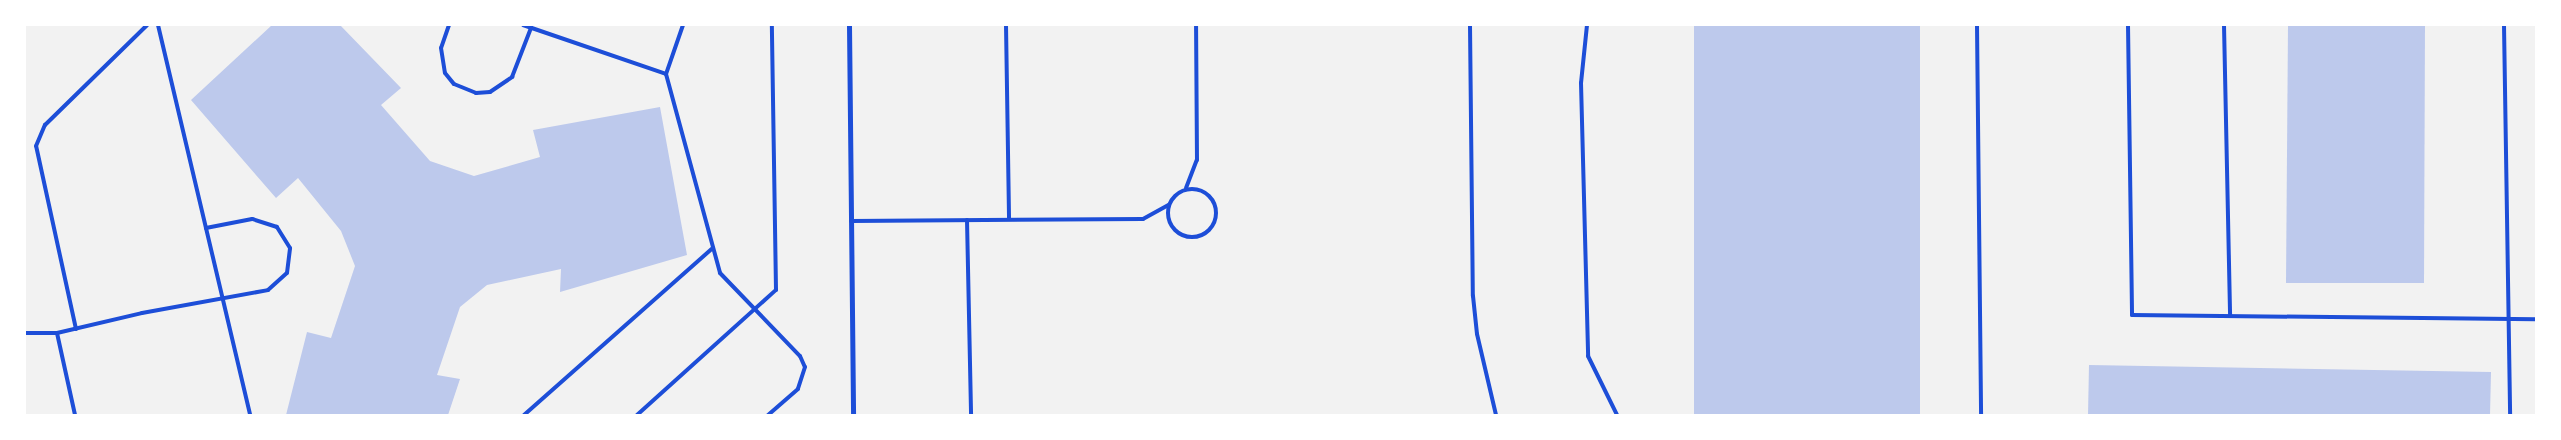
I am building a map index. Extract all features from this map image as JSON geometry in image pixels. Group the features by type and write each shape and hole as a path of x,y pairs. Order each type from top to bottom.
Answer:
{"street":[{"path":"849,25 853,415"}],"lane":[{"path":"76,329 36,146 45,125 147,25"},
{"path":"158,25 250,415"},
{"path":"449,25 440,48 445,73 454,84 476,93 490,92 512,77 531,28"},
{"path":"523,25 666,74"},
{"path":"683,25 666,74 720,273 800,356 805,366 798,389 768,415"},
{"path":"637,415 776,290 772,25"},
{"path":"1006,25 1009,220"},
{"path":"851,221 1143,219 1168,205 1186,188 1197,160 1196,25"},
{"path":"1470,25 1473,296 1477,334 1496,415"},
{"path":"1586,25 1581,83 1588,356 1617,415"},
{"path":"1977,25 1981,415"},
{"path":"2128,25 2132,315 2536,319"},
{"path":"2224,25 2230,316"},
{"path":"2504,25 2510,415"},
{"path":"1168,205 1169,222 1181,235 1197,236 1207,232 1216,217 1213,200 1200,189 1186,188"},
{"path":"25,333 57,333 142,313 268,290 279,283 287,273 290,248 277,226 265,221 252,219 206,228"},
{"path":"967,220 971,415"},
{"path":"524,415 713,248"},
{"path":"57,333 75,415"}],"building":[{"path":"272,25 340,25 401,88 381,105 430,161 474,176 540,157 533,130 660,107 687,255 560,292 561,269 487,285 460,307 437,375 460,379 448,415 286,415 307,332 331,338 355,266 341,231 298,178 276,198 191,100"},
{"path":"1694,25 1920,25 1920,415 1694,415"},
{"path":"2288,25 2425,25 2424,283 2286,283"},
{"path":"2089,365 2491,372 2490,415 2088,415"}]}
